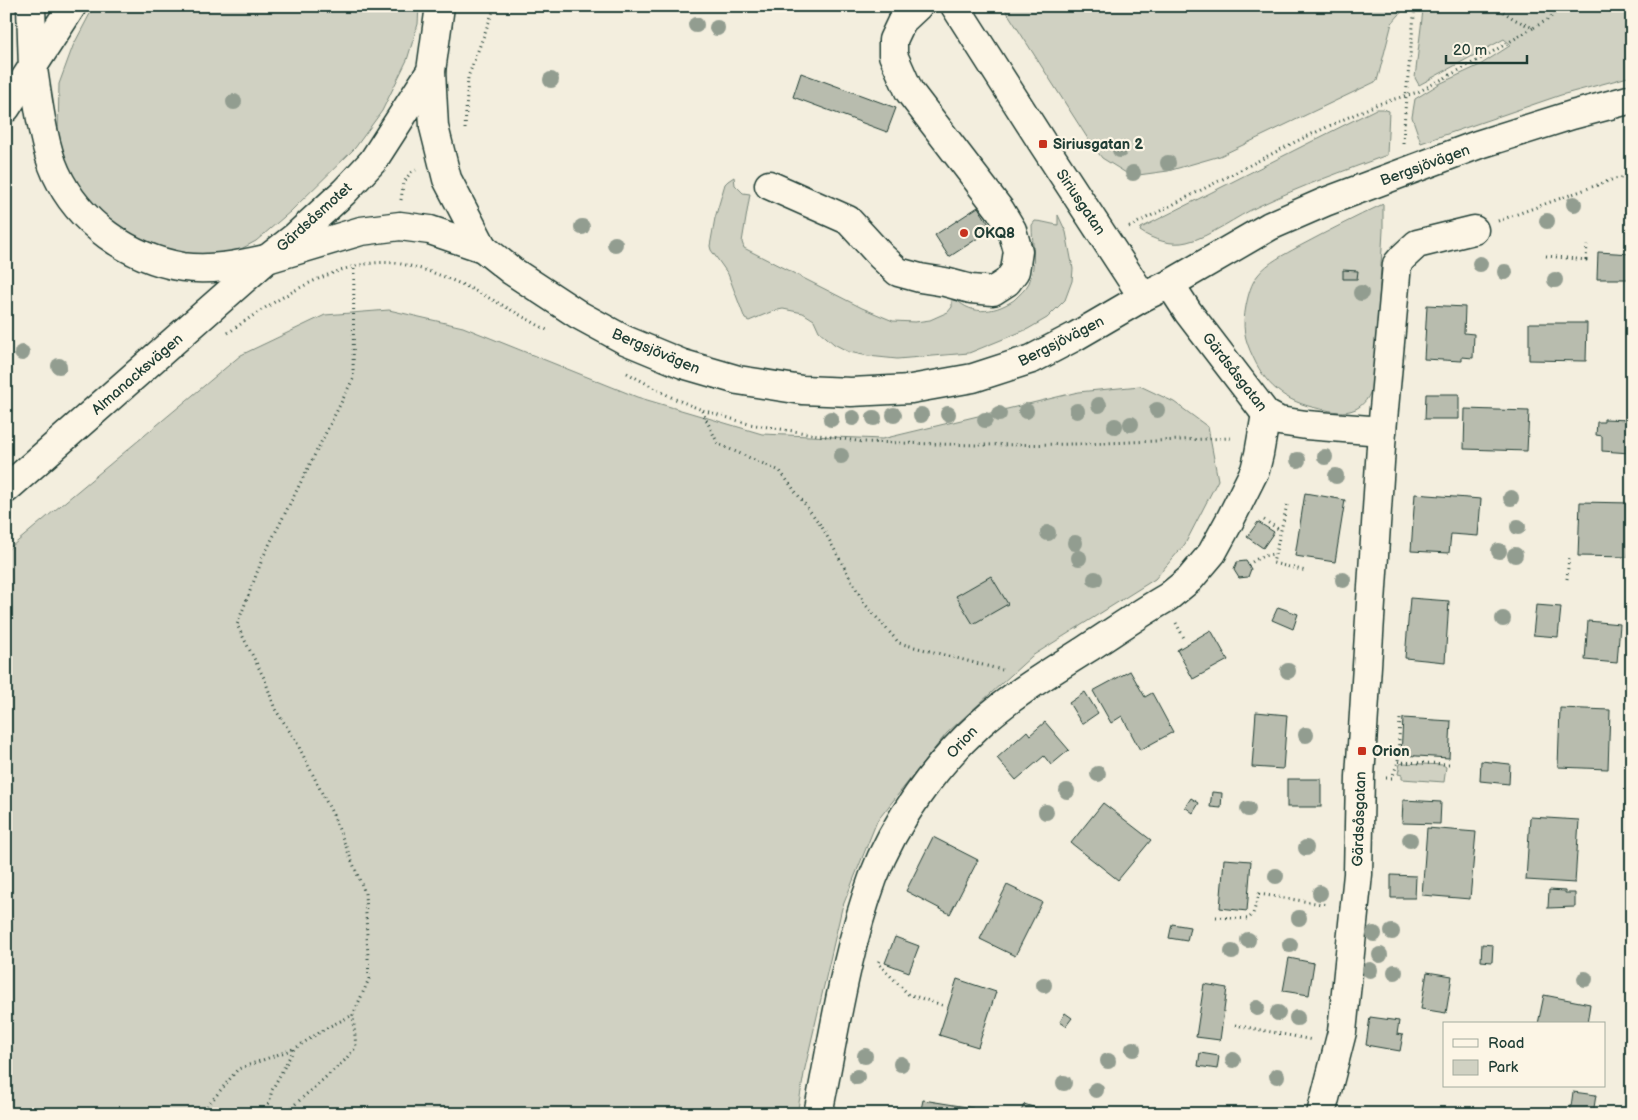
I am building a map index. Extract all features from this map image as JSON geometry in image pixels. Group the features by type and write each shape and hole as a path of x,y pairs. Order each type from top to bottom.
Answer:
{"street":[{"name":"Gärdsåsmotet","path":"31,6 33,69 48,149 55,172 70,199 96,227 126,248 156,260 184,267 228,267 268,259 344,192 373,161 431,71 440,6"},
{"path":"6,108 72,6"},
{"path":"431,71 457,6"},
{"path":"769,185 848,220 898,272 971,289 993,291 1007,282 1015,271 1018,251 1012,230 1000,210 909,91 893,55 893,40 902,21 918,6"},
{"name":"Siriusgatan","path":"955,6 1143,297"},
{"name":"Bergsjövägen","path":"431,71 434,127 447,179 483,248"},
{"name":"Bergsjövägen","path":"268,259 360,231 400,226 430,230 483,248 558,303 609,332 660,356 705,372 786,388 828,392 911,389 973,378 1032,359 1170,284 1270,226 1325,202 1494,140 1572,115 1632,99"},
{"name":"Gärdsåsgatan","path":"1321,1114 1342,1032 1358,874 1365,692 1382,431 1397,264 1417,244 1474,230"},
{"name":"Almanacksvägen","path":"6,488 268,259"},
{"name":"Gärdsåsgatan","path":"1170,284 1188,312 1266,414 1279,421 1306,425 1382,431"},
{"name":"Orion","path":"818,1114 855,935 874,876 892,837 927,784 958,745 981,723 1044,676 1168,597 1190,579 1212,553 1255,470 1266,414"}],"path":[{"path":"1403,149 1406,96 1416,6"},
{"path":"1495,6 1514,19 1533,28"},
{"path":"1106,240 1139,221 1295,142 1378,104 1418,92 1549,19 1561,6"},
{"path":"1474,230 1614,179 1632,176"},
{"path":"1546,256 1586,260 1587,244"},
{"path":"223,337 244,321 293,290 324,277 374,262 400,263 437,274 471,289 553,333"},
{"path":"284,1114 344,1061 356,1046 353,1015 369,979 365,893 333,815 296,741 275,709 265,680 237,625 263,557 353,379 354,267"},
{"path":"619,369 673,398 702,410 748,424 863,442 977,445 1081,444 1231,438 1266,414"},
{"path":"702,410 718,444 780,471 822,527 864,603 900,644 997,670 1044,676"},
{"path":"1287,505 1273,563 1306,571"},
{"path":"1264,520 1280,530"},
{"path":"1248,565 1256,558 1275,554"},
{"path":"1567,579 1569,556"},
{"path":"1398,762 1451,764"},
{"path":"1216,917 1248,919 1253,914 1259,894 1354,909"},
{"path":"881,954 878,963 908,994 945,1006"},
{"path":"201,1114 238,1069 294,1049 328,1027 353,1015"},
{"path":"1235,1025 1339,1045"},
{"path":"266,1114 272,1090 294,1049"}],"green space":[{"path":"94,6 419,6 418,24 407,60 382,111 355,148 291,211 256,241 241,249 213,255 185,255 156,249 115,230 81,191 69,170 58,133 59,84 73,46"},
{"path":"1003,6 1632,6 1632,76 1561,95 1421,143 1412,117 1415,99 1439,84 1480,65 1511,45 1504,39 1419,85 1415,78 1423,10 1406,7 1392,23 1377,81 1220,156 1168,171 1131,176 1102,158"},
{"path":"1376,109 1389,111 1387,155 1275,199 1214,231 1187,242 1169,243 1140,231 1141,228"},
{"path":"734,177 735,185 743,193 750,194 742,242 744,248 862,308 893,321 915,322 930,320 948,312 952,307 952,295 966,307 981,311 998,308 1014,300 1028,285 1033,268 1032,225 1035,221 1040,221 1058,225 1058,215 1066,232 1073,269 1072,281 1065,300 1047,318 1028,329 969,353 897,359 849,352 834,344 819,331 814,320 803,313 783,309 749,321 745,319 728,274 710,246 715,218 725,184"},
{"path":"1383,204 1375,374 1370,392 1366,400 1359,407 1347,412 1302,404 1273,387 1259,369 1253,357 1245,332 1244,320 1253,282 1266,266 1276,259"},
{"path":"389,310 463,327 637,397 762,434 882,439 1078,392 1140,386 1174,402 1208,427 1218,480 1185,544 1155,579 1032,656 947,733 877,821 842,908 805,1068 797,1114 6,1114 6,551 241,355 325,315"},
{"path":"1400,764 1443,765 1446,767 1444,782 1402,779 1402,775 1398,774"}],"building":[{"path":"801,73 896,108 887,132 793,97"},
{"path":"978,207 992,229 949,257 935,235"},
{"path":"1598,252 1632,254 1632,279 1597,279"},
{"path":"1343,270 1358,271 1357,279 1343,279"},
{"path":"1427,305 1465,307 1464,333 1474,334 1473,358 1462,357 1462,361 1424,359"},
{"path":"1529,323 1587,323 1586,361 1529,360"},
{"path":"1426,394 1459,394 1459,419 1425,419"},
{"path":"1465,409 1529,411 1527,451 1464,449"},
{"path":"1604,419 1631,420 1632,451 1630,453 1602,451 1602,436 1596,435 1597,422 1604,422"},
{"path":"1305,493 1345,500 1335,562 1295,556"},
{"path":"1415,494 1481,499 1478,536 1451,534 1449,553 1411,551"},
{"path":"1580,502 1631,503 1629,557 1578,556"},
{"path":"1258,522 1274,532 1263,548 1247,537"},
{"path":"1246,561 1251,569 1248,577 1239,578 1234,570 1237,562"},
{"path":"991,576 1008,604 973,624 956,596"},
{"path":"1627,595 1632,596 1632,615 1626,614"},
{"path":"1410,598 1449,601 1445,662 1405,658"},
{"path":"1536,605 1561,607 1558,637 1533,635"},
{"path":"1278,607 1298,614 1293,629 1272,620"},
{"path":"1588,621 1620,624 1617,663 1585,660"},
{"path":"1211,630 1228,660 1193,679 1177,650"},
{"path":"1130,671 1145,697 1152,693 1173,732 1140,750 1122,716 1111,723 1093,691"},
{"path":"1085,692 1098,713 1082,724 1069,703"},
{"path":"1560,708 1610,710 1608,769 1558,767"},
{"path":"1256,712 1287,715 1283,769 1252,767"},
{"path":"1403,718 1451,721 1449,758 1401,755"},
{"path":"1045,722 1069,750 1051,765 1044,756 1016,780 997,758 1027,731 1030,735"},
{"path":"1481,761 1510,764 1509,784 1480,781"},
{"path":"1287,779 1321,779 1321,807 1287,807"},
{"path":"1212,792 1222,793 1221,808 1210,807"},
{"path":"1191,798 1199,803 1193,813 1185,807"},
{"path":"1403,800 1441,802 1440,824 1402,823"},
{"path":"1103,803 1151,840 1118,880 1071,843"},
{"path":"1530,817 1579,820 1575,883 1526,880"},
{"path":"1427,828 1476,832 1470,899 1422,895"},
{"path":"933,837 978,860 950,914 906,891"},
{"path":"1224,859 1251,861 1247,911 1220,908"},
{"path":"1391,875 1416,876 1415,898 1391,898"},
{"path":"1007,885 1042,902 1015,956 980,939"},
{"path":"1549,890 1575,893 1575,907 1548,908"},
{"path":"1172,924 1190,927 1187,941 1169,938"},
{"path":"895,937 919,946 909,972 885,963"},
{"path":"1482,944 1493,945 1492,962 1481,961"},
{"path":"1289,958 1314,963 1309,995 1283,991"},
{"path":"1427,972 1452,976 1446,1013 1421,1009"},
{"path":"957,979 996,992 978,1047 939,1035"},
{"path":"1204,984 1227,988 1220,1040 1196,1037"},
{"path":"1544,995 1590,1004 1587,1022 1538,1022"},
{"path":"1065,1013 1072,1018 1066,1026 1060,1022"},
{"path":"1370,1017 1399,1021 1397,1034 1403,1035 1400,1051 1366,1045"},
{"path":"1200,1053 1219,1056 1217,1069 1198,1066"},
{"path":"1573,1092 1596,1095 1593,1114 1570,1114"},
{"path":"923,1100 973,1108 972,1114 920,1114"},
{"path":"1024,1104 1039,1109 1037,1114 1020,1114"}],"place":[{"name":"Siriusgatan 2","path":"1043,144"},
{"name":"OKQ8","path":"964,233"},
{"name":"Orion","path":"1362,751"}]}
